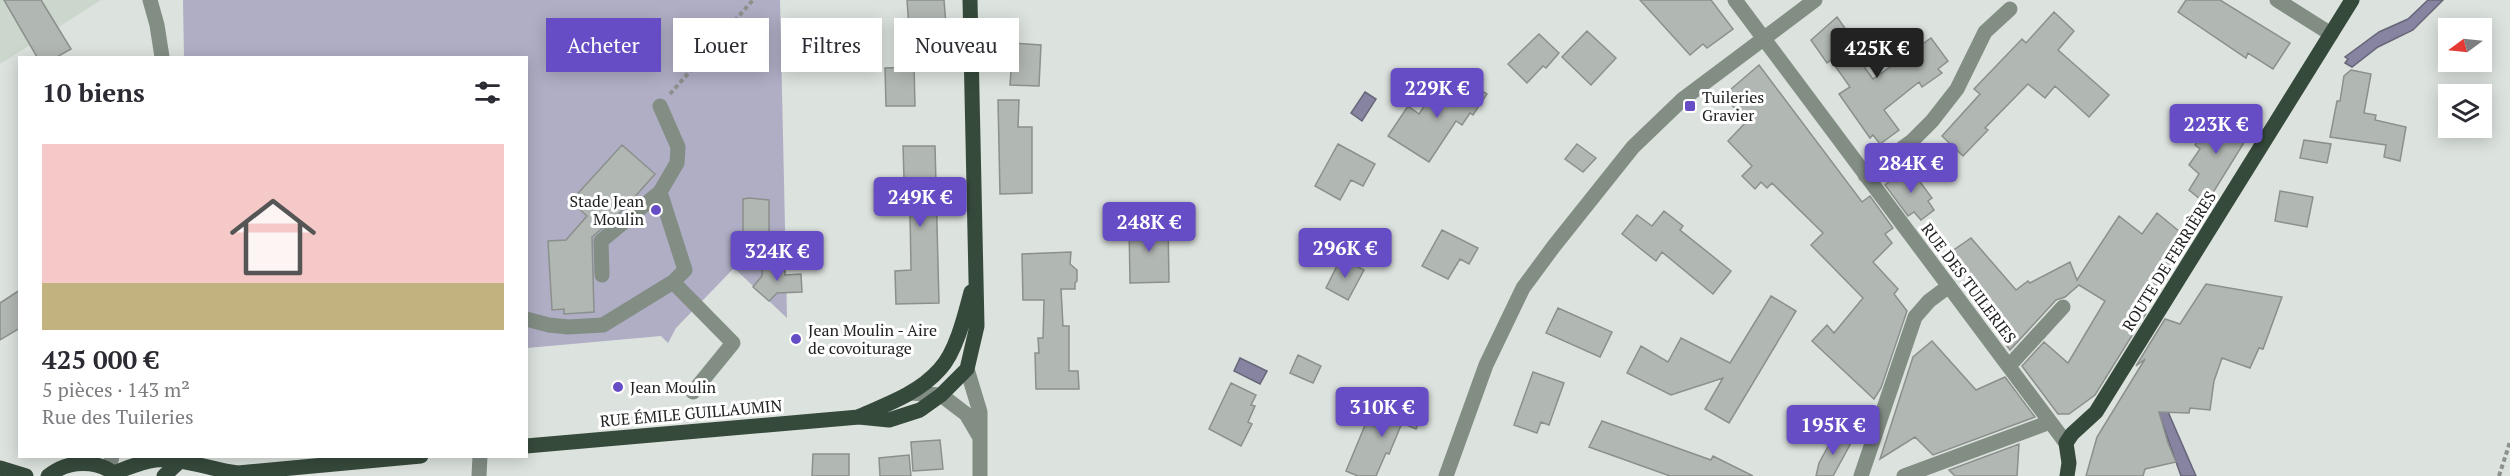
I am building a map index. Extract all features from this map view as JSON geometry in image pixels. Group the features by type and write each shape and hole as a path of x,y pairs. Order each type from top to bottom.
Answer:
{"main road":[{"path":"967,369 977,326 970,0"},
{"name":"ROUTE DE FERRIÈRES","path":"2066,443 2072,434 2096,412 2352,0"},
{"name":"RUE ÉMILE GUILLAUMIN","path":"859,417 910,393 940,369 961,330 976,275"},
{"name":"RUE ÉMILE GUILLAUMIN","path":"528,446 859,417 889,420 920,410 941,395 967,369"},
{"path":"2066,443 2069,463 2067,476"},
{"path":"48,476 70,465 90,460 113,469 155,460 178,459 214,470 238,473 399,458"},
{"path":"164,476 178,459"},
{"path":"0,468 26,476"}],"street":[{"path":"150,0 162,56"},
{"name":"RUE DES TUILERIES","path":"1735,0 2066,443"},
{"path":"1446,476 1486,365 1524,288 1549,253 1633,147 1683,99 1815,0"},
{"path":"2277,0 2331,34"},
{"path":"1865,175 1912,141 1932,121 1957,89 1985,32 2010,9"},
{"path":"602,275 601,241 660,192 677,163 678,147 660,106"},
{"path":"528,320 568,327 603,325 673,282 685,270 660,192"},
{"path":"673,282 733,343 693,392"},
{"path":"1861,476 1915,317 1929,301 1949,286"},
{"path":"2009,366 2063,307"},
{"path":"967,369 980,412 980,476"},
{"path":"910,393 941,395 966,414 980,439"},
{"path":"1904,476 2050,422"},
{"path":"479,476 480,458"}],"path":[{"path":"660,106 753,0"},
{"path":"2499,476 2510,442"}],"shaded area":[{"path":"0,0 101,0 0,64"},
{"name":"Stade Jean Moulin","path":"183,0 780,0 787,318 734,268 676,328 668,343 661,336 528,348 528,56 184,56"},
{"path":"2428,0 2443,0 2413,30 2378,47 2352,67 2345,63 2348,59 2345,57 2379,32 2408,19"},
{"path":"1365,92 1376,99 1362,121 1351,113"},
{"path":"1240,358 1267,371 1260,384 1234,371"},
{"path":"2172,361 2169,414 2196,476 2181,476 2158,411"}],"building":[{"path":"4,0 41,0 71,49 59,56 36,56"},
{"path":"907,0 944,0 945,18 908,18"},
{"path":"1640,0 1711,0 1733,29 1707,48 1703,44 1690,55"},
{"path":"2186,0 2220,0 2290,43 2273,69 2248,53 2246,58 2178,12"},
{"path":"2054,12 2074,31 2058,50 2109,95 2089,117 2055,86 2045,98 2028,84 1985,128 1988,130 1963,156 1942,136 1980,94 1974,89 2022,39 2026,43"},
{"path":"1837,17 1847,31 1841,35 1873,79 1931,38 1948,61 1938,69 1942,73 1922,87 1919,82 1884,110 1899,130 1880,144 1873,135 1870,138 1839,94 1850,87 1831,60 1827,63 1811,40"},
{"path":"1587,31 1616,58 1591,85 1562,57"},
{"path":"1539,34 1559,53 1546,68 1543,66 1527,83 1508,64"},
{"path":"1019,43 1041,45 1039,86 1010,85 1011,72 1019,72"},
{"path":"1759,65 1862,202 1870,196 1893,228 1885,234 1892,243 1873,262 1898,289 1894,294 1907,311 1881,388 1874,399 1812,341 1827,325 1834,333 1863,298 1811,245 1823,233 1772,183 1767,188 1761,182 1755,189 1742,176 1752,166 1728,141 1747,121 1723,96"},
{"path":"885,68 894,68 894,72 914,72 915,106 886,106"},
{"path":"2351,70 2371,74 2364,113 2376,115 2375,120 2406,127 2400,161 2384,157 2386,145 2330,137 2344,76"},
{"path":"1458,76 1487,94 1473,115 1470,113 1462,125 1456,121 1429,162 1388,136 1408,106 1419,114 1435,90 1445,96"},
{"path":"998,100 1019,100 1018,127 1032,127 1032,193 1000,194"},
{"path":"2221,113 2250,133 2206,204 2189,190 2199,174 2189,165 2200,149 2195,145"},
{"path":"2304,140 2331,144 2327,163 2300,158"},
{"path":"1338,144 1375,164 1363,186 1351,180 1340,200 1315,186"},
{"path":"1577,144 1596,158 1583,172 1565,159"},
{"path":"622,145 655,174 624,209 592,237 594,312 564,314 564,309 552,310 548,241 566,240 587,216 571,201"},
{"path":"903,146 935,146 939,303 896,304 895,271 911,270 910,211 905,211"},
{"path":"1909,167 1932,198 1928,201 1934,210 1921,220 1914,212 1908,216 1885,185"},
{"path":"2280,191 2313,197 2307,227 2275,221"},
{"path":"743,199 769,200 769,233 743,234"},
{"path":"1664,211 1683,226 1680,230 1731,271 1713,294 1662,252 1656,261 1622,234 1637,215 1652,226"},
{"path":"2157,213 2186,237 2141,311 2146,313 2095,395 2069,414 2058,414 2022,366 2044,342 2068,363 2105,301 2079,285 2065,297 2056,300 2010,350 1969,293 1975,289 1948,254 1971,238 2016,290 2028,281 2030,283 2070,262 2077,280 2119,216 2142,234"},
{"path":"1129,224 1168,224 1169,282 1130,283"},
{"path":"1442,230 1478,248 1469,264 1460,259 1448,279 1422,266"},
{"path":"1071,252 1070,264 1077,270 1077,281 1075,289 1061,289 1063,326 1069,326 1069,371 1078,371 1079,389 1036,389 1035,353 1039,353 1038,338 1043,338 1044,300 1023,300 1022,254"},
{"path":"1341,258 1364,270 1348,300 1326,288"},
{"path":"762,265 784,265 785,275 801,274 802,292 777,293 769,301 753,287 762,276"},
{"path":"2206,284 2282,297 2263,349 2259,348 2250,368 2222,358 2214,381 2210,410 2190,408 2189,413 2159,412 2176,462 2145,469 2143,476 2086,476 2097,437 2145,359 2136,366 2165,319 2180,324"},
{"path":"18,291 18,329 0,340 0,303"},
{"path":"1771,296 1796,311 1729,423 1705,409 1723,378 1671,395 1627,373 1641,346 1668,362 1681,338 1730,363"},
{"path":"1558,308 1612,332 1600,357 1546,333"},
{"path":"1932,341 1976,390 2005,377 2035,417 1933,455 1915,437 1880,459 1913,357"},
{"path":"1298,355 1321,366 1313,383 1290,373"},
{"path":"1533,372 1564,383 1549,425 1541,422 1537,433 1514,425"},
{"path":"1231,383 1256,395 1251,405 1255,406 1248,422 1252,424 1241,446 1209,429"},
{"path":"1395,395 1424,410 1416,429 1402,423 1389,454 1386,453 1376,476 1358,476 1346,471 1366,423 1380,428"},
{"path":"1602,421 1711,460 1713,456 1753,476 1670,476 1589,447"},
{"path":"1836,432 1852,441 1833,476 1816,476 1819,463"},
{"path":"940,440 943,469 913,471 911,442"},
{"path":"2019,444 2017,476 1955,476 1949,470"},
{"path":"813,454 849,454 849,476 812,476"},
{"path":"909,455 911,476 880,476 879,458"}],"place":[{"name":"Tuileries Gravier","path":"1690,106"},
{"name":"Stade Jean Moulin","path":"656,210"},
{"name":"Jean Moulin - Aire de covoiturage","path":"796,339"},
{"name":"Jean Moulin","path":"618,387"}]}
